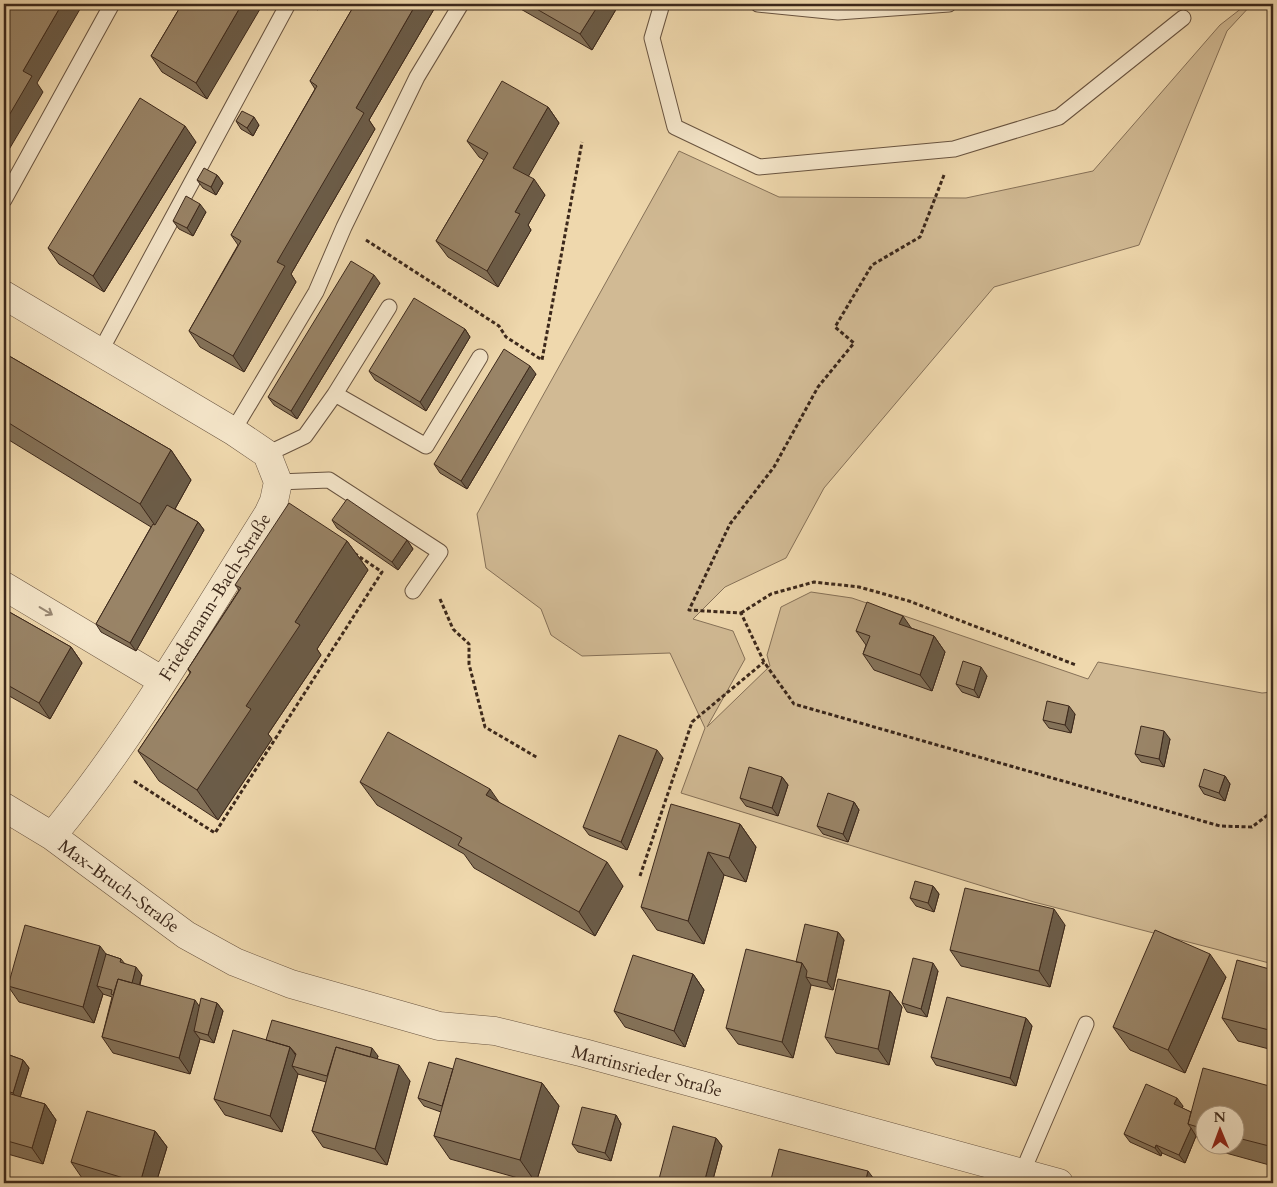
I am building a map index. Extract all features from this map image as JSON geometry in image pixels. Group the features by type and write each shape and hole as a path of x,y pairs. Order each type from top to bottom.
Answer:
{"street":[{"path":"4,295 267,454 278,482"},
{"name":"Friedemann-Bach-Straße","path":"52,836 87,794 163,681 268,514 274,501 278,482"},
{"path":"4,586 163,681"},
{"name":"Max-Bruch-Straße","path":"4,807 52,836 186,935 235,962"},
{"name":"Martinsrieder Straße","path":"235,962 291,984 439,1026 495,1032 575,1051 1060,1183"}],"lane":[{"path":"4,200 112,4"},
{"path":"100,352 288,4"},
{"path":"233,432 316,292 344,227 417,77 461,4"},
{"path":"662,4 652,38 675,127 759,167 954,149 1059,117 1183,18"},
{"path":"758,4 838,12 949,4"},
{"path":"267,454 306,436 335,394 389,307"},
{"path":"335,394 426,446 480,356"},
{"path":"278,482 329,480 440,552 413,591"},
{"path":"1022,1173 1086,1024"}],"path":[{"path":"344,227 499,326 506,337 542,360 582,142"},
{"path":"954,149 920,236 872,265 835,327 854,343 818,388 774,467 730,524 689,610 741,614 770,594 814,582 859,587 909,602 1076,665"},
{"path":"107,764 215,834 382,572 349,550"},
{"path":"428,569 453,629 469,644 469,664 485,727 538,758"},
{"path":"741,614 764,662 794,704 1220,826 1252,827 1273,811"},
{"path":"640,876 692,722 764,662"}],"shaded area":[{"path":"1247,4 1252,4 1227,31 1139,245 994,287 824,488 786,558 725,587 693,619 733,631 745,659 707,727 770,666 767,655 781,607 811,592 852,598 1088,679 1098,662 1262,693 1273,692 1273,964 1034,902 681,793 705,728 670,653 582,656 551,635 541,609 486,568 477,514 679,151 779,197 966,198 1093,171 1220,25"}],"building":[{"path":"4,4 62,4 23,71 32,76 4,124"},
{"path":"182,4 242,4 196,83 151,56"},
{"path":"355,4 416,4 356,108 364,113 277,262 285,266 233,356 189,331 241,241 231,235 317,86 310,81"},
{"path":"528,4 599,4 580,34"},
{"path":"502,81 548,107 513,168 534,179 515,212 520,214 487,271 436,241 488,153 467,141"},
{"path":"140,98 185,126 93,276 48,248"},
{"path":"242,111 254,117 247,128 236,121"},
{"path":"204,168 217,175 211,187 197,180"},
{"path":"186,196 200,204 187,228 173,221"},
{"path":"351,261 374,275 291,411 268,397"},
{"path":"414,298 465,329 420,402 369,371"},
{"path":"504,349 530,366 461,481 434,464"},
{"path":"4,353 171,450 140,504 4,420"},
{"path":"347,499 407,540 392,562 332,520"},
{"path":"289,503 347,541 295,622 300,625 246,706 251,709 197,790 138,751 191,672 188,669 241,588 235,585"},
{"path":"167,505 198,522 130,643 96,624 153,524 155,525"},
{"path":"867,602 903,616 899,624 934,636 920,675 863,654 870,636 856,631"},
{"path":"4,609 71,647 39,703 4,683"},
{"path":"963,661 981,667 974,690 956,684"},
{"path":"1047,701 1069,706 1065,725 1043,720"},
{"path":"1141,726 1164,731 1159,759 1135,754"},
{"path":"388,732 490,789 486,795 607,862 579,912 458,845 462,838 360,782"},
{"path":"619,735 657,750 621,842 583,827"},
{"path":"749,767 782,777 772,808 740,798"},
{"path":"1204,769 1225,776 1219,793 1199,786"},
{"path":"828,793 854,802 843,834 817,826"},
{"path":"671,804 740,824 729,858 708,852 688,921 641,907"},
{"path":"915,881 933,886 928,903 910,898"},
{"path":"965,888 1054,909 1039,971 950,950"},
{"path":"805,924 838,932 827,982 806,977 807,971 802,963 796,962"},
{"path":"25,925 100,946 83,1007 8,986"},
{"path":"1155,930 1210,954 1168,1050 1113,1027"},
{"path":"746,949 802,963 782,1042 726,1028"},
{"path":"106,954 121,959 120,962 136,967 132,983 118,979 113,995 111,994 112,990 97,986"},
{"path":"633,955 693,974 674,1031 614,1011"},
{"path":"913,958 933,963 921,1009 902,1003"},
{"path":"1237,960 1273,970 1273,1031 1222,1018"},
{"path":"118,979 195,1000 179,1058 102,1037"},
{"path":"838,979 890,991 878,1049 825,1037"},
{"path":"947,997 1026,1018 1010,1078 931,1057"},
{"path":"201,998 217,1003 208,1035 194,1031"},
{"path":"272,1020 372,1048 370,1057 336,1047 327,1076 292,1066 296,1054 290,1047 266,1040"},
{"path":"233,1030 290,1047 270,1116 214,1099"},
{"path":"336,1047 399,1065 375,1149 312,1131"},
{"path":"4,1053 23,1060 13,1093 4,1090"},
{"path":"456,1058 542,1083 520,1160 434,1136"},
{"path":"429,1062 453,1069 442,1106 418,1098"},
{"path":"1203,1068 1273,1087 1273,1147 1244,1140 1244,1104 1194,1104 1194,1126 1188,1124"},
{"path":"1146,1084 1177,1098 1174,1104 1191,1112 1188,1124 1191,1128 1179,1155 1156,1145 1155,1148 1124,1134"},
{"path":"4,1092 45,1104 32,1148 4,1140"},
{"path":"582,1107 616,1115 605,1153 572,1144"},
{"path":"87,1111 155,1131 140,1183 71,1162"},
{"path":"673,1126 716,1138 704,1183 677,1183 659,1179"},
{"path":"779,1149 868,1171 865,1183 770,1183"},
{"path":"35,1180 45,1183 34,1183"}]}
